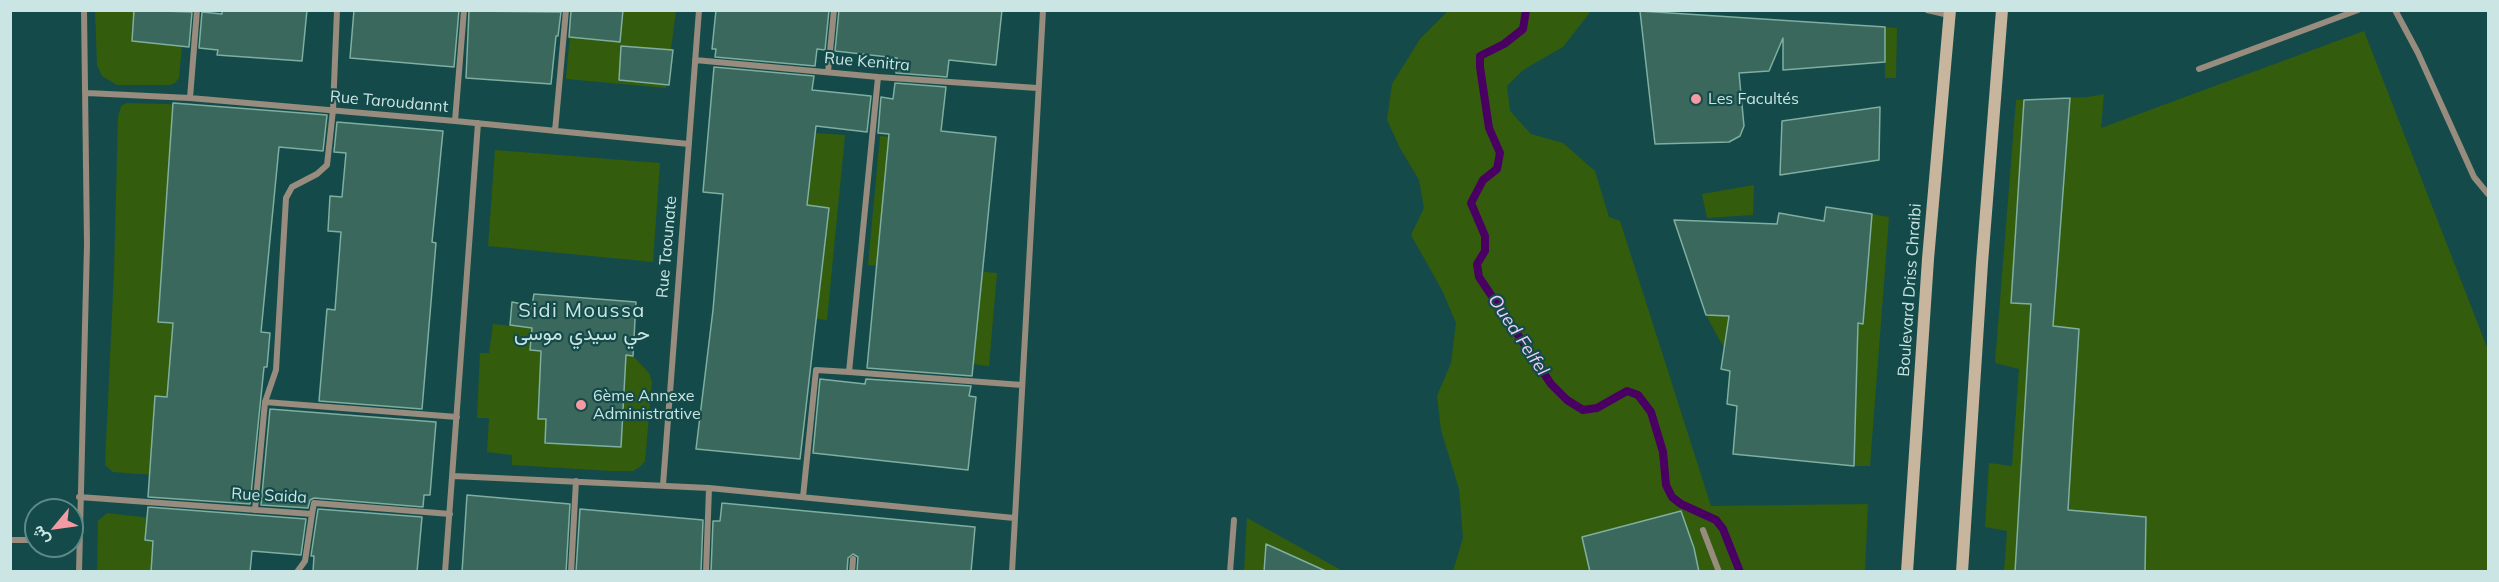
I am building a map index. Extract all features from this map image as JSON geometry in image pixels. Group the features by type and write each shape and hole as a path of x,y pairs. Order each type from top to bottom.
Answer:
{"main road":[{"path":"1962,572 1982,263 2002,10"},
{"name":"Boulevard Driss Chraibi","path":"1907,572 1927,271 1949,13"}],"street":[{"path":"79,497 87,243 87,93 84,10"},
{"path":"190,98 197,10"},
{"path":"255,510 265,402 276,370 286,198 292,187 317,174 327,165 333,110 338,10"},
{"path":"455,121 464,10"},
{"path":"555,131 566,10"},
{"name":"Rue Taounate","path":"663,485 699,10"},
{"path":"828,72 834,10"},
{"path":"1012,572 1036,88 1043,10"},
{"path":"1927,10 1949,13"},
{"path":"2199,69 2358,10"},
{"path":"2395,10 2418,53 2474,177 2488,194"},
{"name":"Rue Kenitra","path":"695,60 878,77 1036,88"},
{"path":"849,372 878,77"},
{"name":"Rue Taroudannt","path":"87,93 190,98 333,110 689,144"},
{"path":"445,572 478,123"},
{"path":"803,497 816,370 1022,386"},
{"path":"265,402 457,417"},
{"path":"453,476 709,488 1014,518"},
{"path":"571,572 576,481"},
{"path":"706,572 709,488"},
{"name":"Rue Saida","path":"79,497 312,514 314,504 450,514"},
{"path":"297,572 305,561 312,514"},
{"path":"1230,572 1234,520"},
{"path":"1703,530 1719,572"},
{"path":"852,572 853,559"}],"green space":[{"path":"95,11 185,11 179,78 175,83 170,85 117,85 102,76 97,65"},
{"path":"572,11 676,11 666,88 566,79"},
{"path":"1448,11 1591,11 1563,47 1523,70 1507,86 1510,111 1531,134 1563,143 1595,171 1609,217 1620,221 1711,506 1868,504 1865,571 1453,571 1463,538 1459,489 1441,430 1437,396 1451,363 1456,323 1442,290 1411,235 1424,208 1419,180 1387,120 1392,84 1420,39"},
{"path":"1885,27 1897,28 1896,78 1885,78"},
{"path":"2364,31 2488,350 2488,571 2004,571 2007,531 1985,527 1989,463 2012,466 2019,369 1995,363 2016,100 2088,97 2104,94 2101,128"},
{"path":"127,103 199,105 168,476 113,472 105,465 118,117 121,106"},
{"path":"798,132 845,135 827,320 782,315"},
{"path":"880,136 922,140 910,269 868,265"},
{"path":"495,150 660,163 653,262 488,246"},
{"path":"1754,185 1753,215 1707,218 1702,194"},
{"path":"1872,214 1889,217 1870,466 1854,466 1857,352 1724,348 1706,315 1862,323"},
{"path":"965,270 997,273 989,366 956,362"},
{"path":"493,324 532,328 531,350 633,356 649,373 652,382 645,461 641,466 633,471 611,471 512,465 512,455 487,452 489,418 477,418 480,353 489,353"},
{"path":"107,513 160,519 158,571 97,572 98,521"},
{"path":"1247,518 1343,571 1244,572"}],"building":[{"path":"134,10 192,12 189,47 132,41"},
{"path":"222,10 307,10 302,61 217,55 218,50 199,48 202,12 222,14"},
{"path":"354,10 459,10 454,67 350,58"},
{"path":"571,10 623,10 620,42 569,37"},
{"path":"716,10 829,10 825,50 817,49 815,66 715,57 716,49 712,49"},
{"path":"839,10 1002,10 996,65 949,60 947,77 896,73 897,58 835,51"},
{"path":"469,11 561,12 551,84 466,78"},
{"name":"Les Facultés","path":"1640,11 1885,27 1885,62 1783,70 1783,38 1769,71 1739,73 1744,126 1740,136 1729,142 1655,144"},
{"path":"621,46 673,50 669,85 619,80"},
{"path":"714,67 814,76 812,90 871,96 867,132 816,126 807,205 829,208 800,459 696,449 713,310 723,194 703,192"},
{"path":"895,83 946,87 941,131 996,137 972,376 867,368 889,134 878,133 881,97 893,99"},
{"path":"2070,98 2053,326 2079,329 2068,510 2146,517 2145,572 2015,572 2031,304 2011,303 2024,100"},
{"path":"173,103 327,115 323,151 279,147 261,332 270,333 267,367 264,367 250,504 148,497 155,396 167,397 173,323 158,322"},
{"path":"1880,107 1879,160 1780,175 1782,121"},
{"path":"337,122 443,131 432,242 436,243 422,409 319,401 327,309 335,310 341,232 328,231 330,196 342,197 346,153 334,152"},
{"path":"1826,207 1872,214 1863,324 1858,323 1854,466 1733,454 1737,406 1727,404 1730,371 1721,369 1729,316 1706,315 1674,220 1777,224 1779,213 1824,221"},
{"path":"534,294 636,302 633,356 626,355 621,447 545,443 546,419 538,419 541,351 530,350 532,328 510,325 512,302 532,306"},
{"path":"820,379 865,384 866,379 971,386 969,396 976,397 968,470 813,453"},
{"path":"270,409 436,422 430,495 424,495 423,507 314,498 310,500 308,508 261,505"},
{"path":"467,495 570,504 566,572 462,572"},
{"path":"722,503 975,527 971,572 857,572 858,557 853,554 848,558 847,572 711,572 713,521 720,521"},
{"path":"148,507 306,519 301,555 252,551 250,572 151,572 153,541 145,540"},
{"path":"318,509 422,517 417,572 313,572 314,556 311,556"},
{"path":"580,509 703,520 701,572 576,572"},
{"path":"1681,511 1694,548 1699,572 1590,572 1582,537"},
{"path":"1266,544 1328,572 1264,572"}],"waterway":[{"name":"Oued Felfel","path":"1526,10 1523,29 1504,44 1480,56 1489,128 1500,153 1497,169 1483,180 1471,203 1485,236 1485,251 1477,264 1479,277 1551,384 1567,400 1583,410 1597,408 1627,391 1638,395 1651,412 1663,452 1666,485 1672,497 1681,504 1716,520 1723,529 1740,572"}],"place":[{"name":"Les Facultés","path":"1696,99"},
{"name":"6ème Annexe Administrative","path":"581,405"}],"district":[{"name":"Sidi Moussa حي سيدي موسى","path":"582,322"}]}
